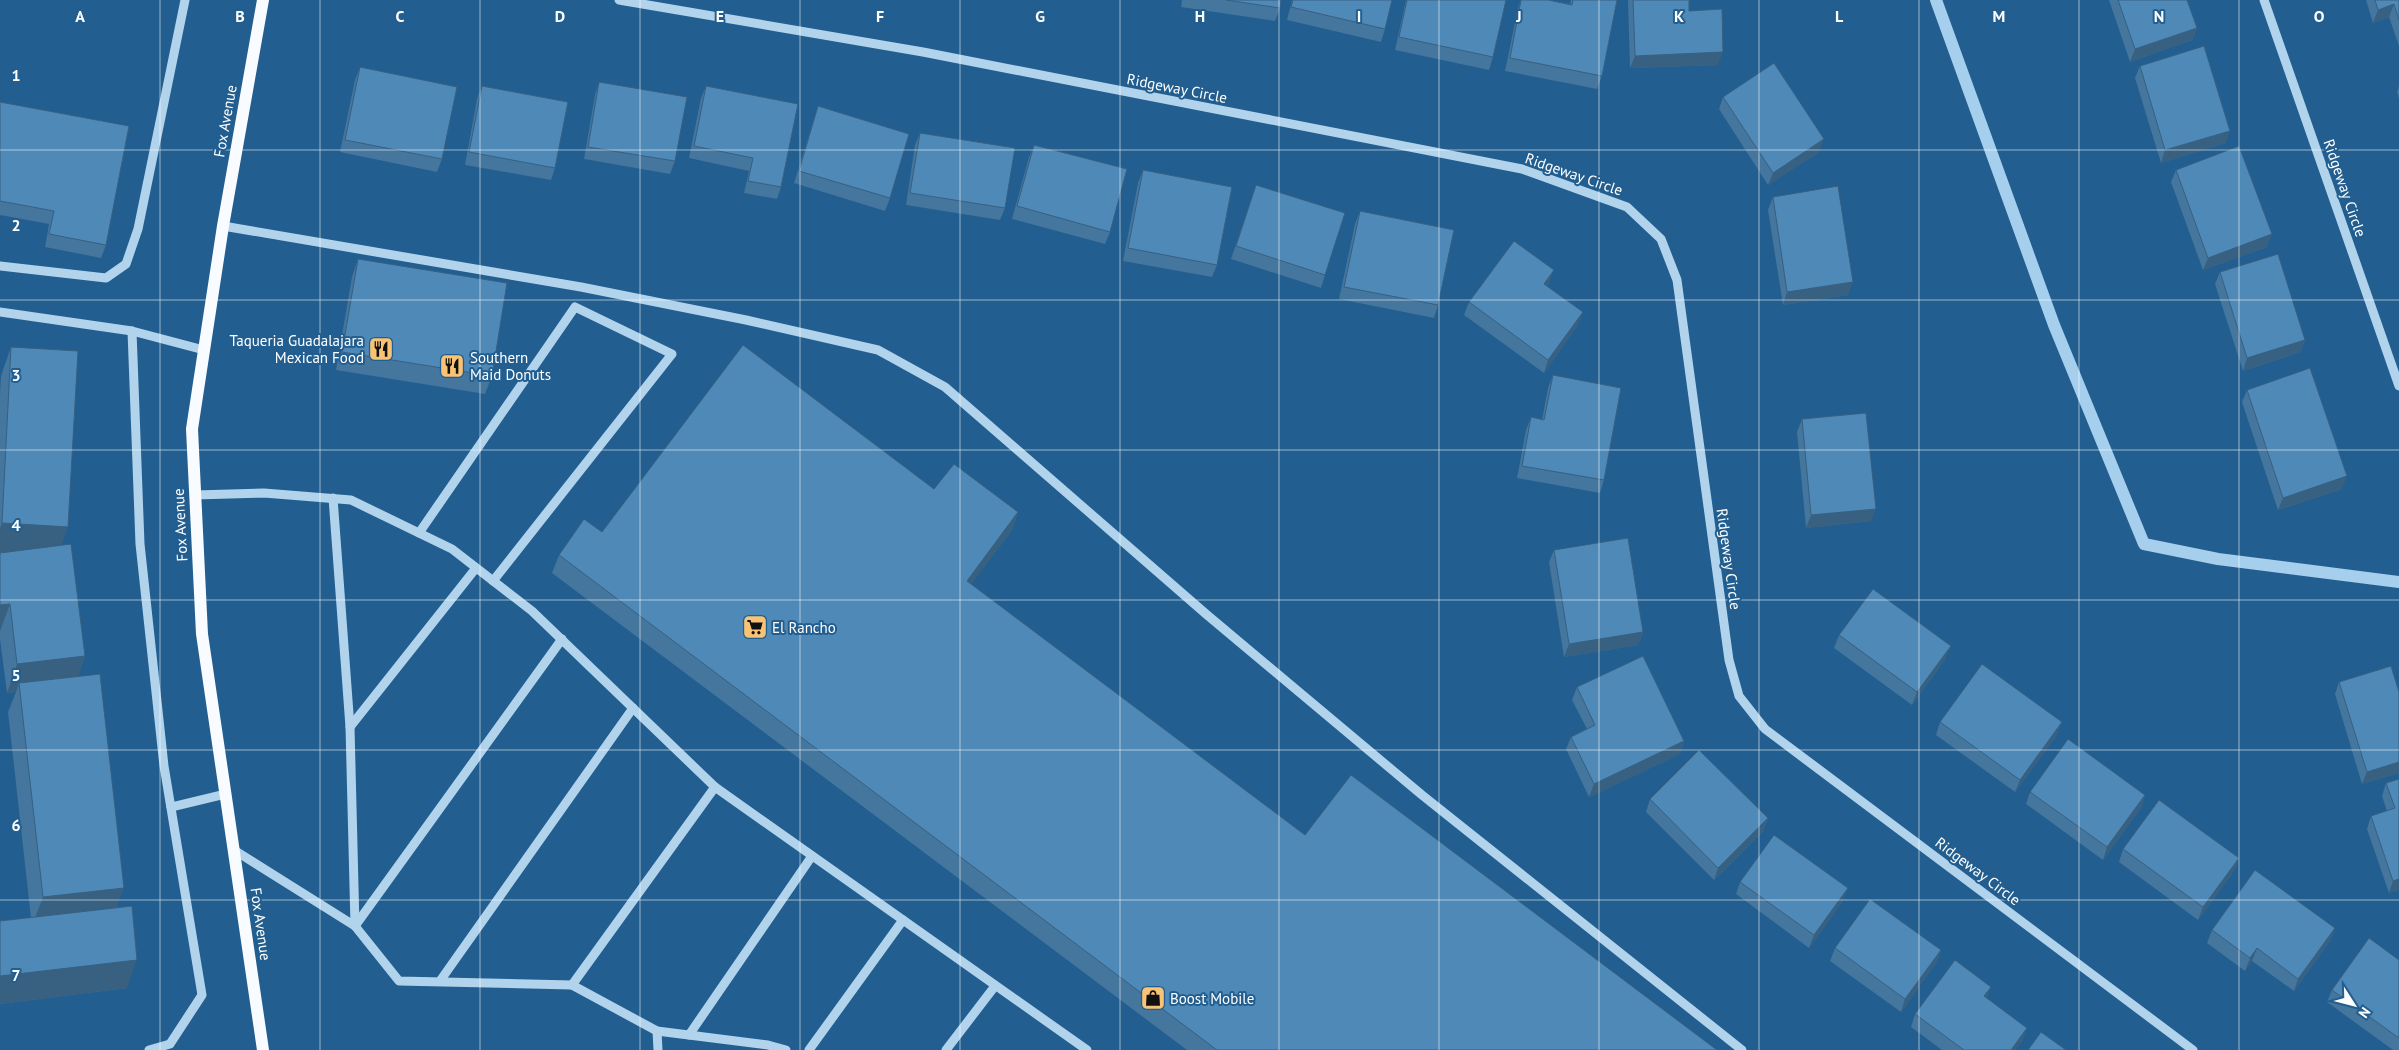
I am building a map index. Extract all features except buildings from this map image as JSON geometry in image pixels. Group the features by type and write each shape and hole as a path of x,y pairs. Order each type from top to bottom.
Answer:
{"main road":[{"name":"Fox Avenue","path":"263,0 223,226 192,429 202,634 263,1050"}],"street":[{"path":"0,266 106,278 126,264 138,229 185,0"},
{"name":"Ridgeway Circle","path":"619,0 923,52 1522,170 1627,207 1661,239 1677,280 1729,660 1739,696 1765,729 2193,1050"},
{"name":"Ridgeway Circle","path":"2264,0 2399,386"},
{"path":"223,226 581,287 746,320 878,350 945,386 1198,607 1422,795 1742,1050"},
{"path":"419,533 574,307 672,354 493,581"},
{"path":"0,312 132,331 204,350"},
{"path":"132,331 140,544 164,766 202,995 170,1044 150,1050"},
{"path":"195,495 264,493 350,500 452,548 532,611 715,787 1082,1049"},
{"path":"333,498 350,727 355,926"},
{"path":"350,727 476,568"},
{"path":"355,926 562,639"},
{"path":"440,981 633,708"},
{"path":"572,985 715,787"},
{"path":"171,807 226,794"},
{"path":"234,850 355,926 399,981 572,985 657,1031 786,1050"},
{"path":"689,1035 812,856"},
{"path":"809,1050 902,920"},
{"path":"946,1050 995,986"},
{"path":"657,1031 658,1050"}],"waterway":[{"path":"1936,0 2054,325 2144,544 2218,559 2399,582"}],"place":[{"name":"Taqueria Guadalajara Mexican Food","path":"381,349"},
{"name":"Southern Maid Donuts","path":"452,366"},
{"name":"El Rancho","path":"755,627"},
{"name":"Boost Mobile","path":"1153,998"}]}
